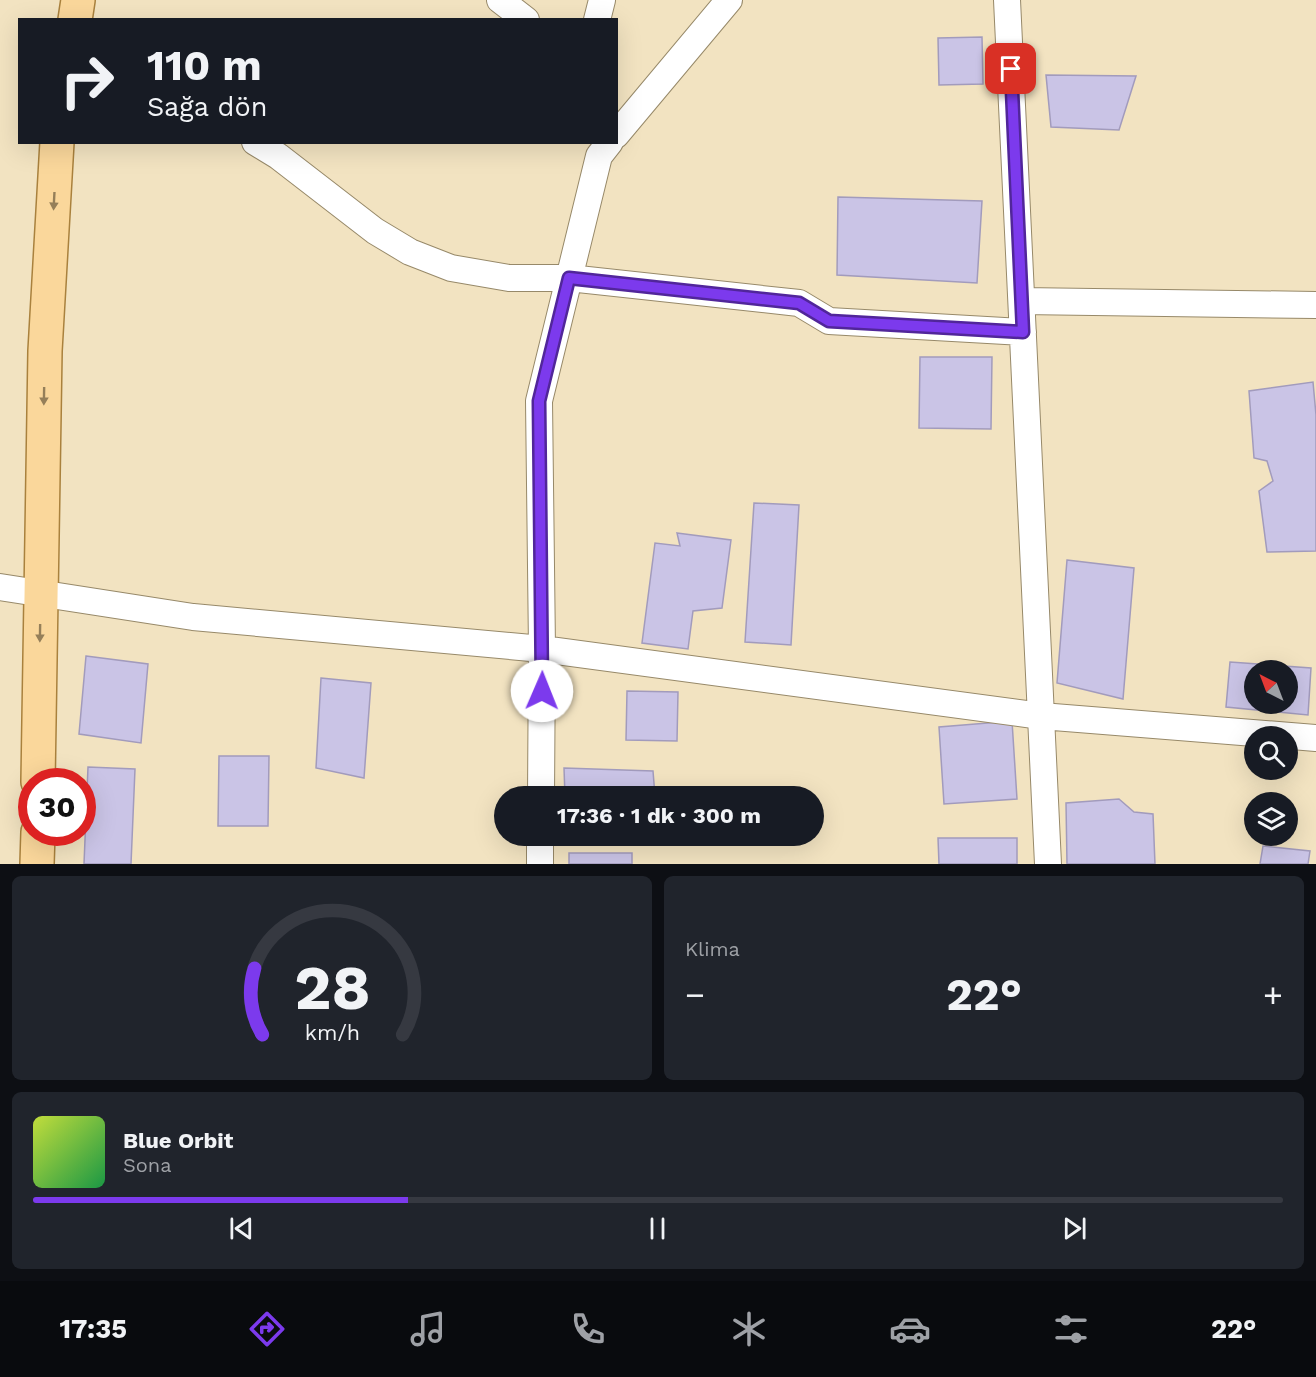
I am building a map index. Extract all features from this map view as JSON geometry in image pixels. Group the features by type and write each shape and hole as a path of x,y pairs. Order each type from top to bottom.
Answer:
{"main road":[{"path":"75,18 78,0"},
{"path":"38,768 45,351 57,144"},
{"path":"37,864 38,846"}],"street":[{"path":"500,0 523,18"},
{"path":"598,18 602,0"},
{"path":"618,133 729,0"},
{"path":"1007,0 1048,864"},
{"path":"258,144 278,156 375,231 410,252 451,268 509,278 569,278 799,303 829,321 1023,332"},
{"path":"541,786 543,649 539,401 602,147"},
{"path":"1022,301 1316,305"},
{"path":"0,588 193,617 543,649 1041,716 1316,738"},
{"path":"540,846 540,864"}],"building":[{"path":"982,37 983,84 939,85 938,38"},
{"path":"1046,75 1136,76 1119,130 1051,127"},
{"path":"838,197 982,201 977,283 837,275"},
{"path":"920,357 992,357 991,429 919,428"},
{"path":"1313,382 1316,415 1316,551 1267,552 1259,491 1273,481 1267,461 1254,458 1249,391"},
{"path":"754,503 799,505 791,645 745,642"},
{"path":"677,533 731,540 722,608 693,611 688,649 642,643 655,543 680,546"},
{"path":"1067,560 1134,568 1123,699 1057,683"},
{"path":"86,656 148,664 141,743 79,734"},
{"path":"1230,662 1244,663 1244,709 1226,707"},
{"path":"1298,667 1311,668 1308,715 1298,714"},
{"path":"321,678 371,683 364,778 316,768"},
{"path":"627,691 678,692 677,741 626,740"},
{"path":"1012,721 1017,799 944,804 939,727"},
{"path":"219,756 269,756 268,826 218,826"},
{"path":"88,767 135,769 131,864 84,864 85,846 96,846 96,768"},
{"path":"564,768 653,771 654,786 565,786"},
{"path":"1119,799 1134,812 1153,814 1155,864 1067,864 1066,803"},
{"path":"938,838 1017,838 1017,864 939,864"},
{"path":"1263,846 1310,851 1308,864 1260,864"},
{"path":"569,853 632,853 632,864 569,864"}],"route":[{"path":"542,691 539,401 569,278 799,303 829,321 1023,332 1011,69"}]}
